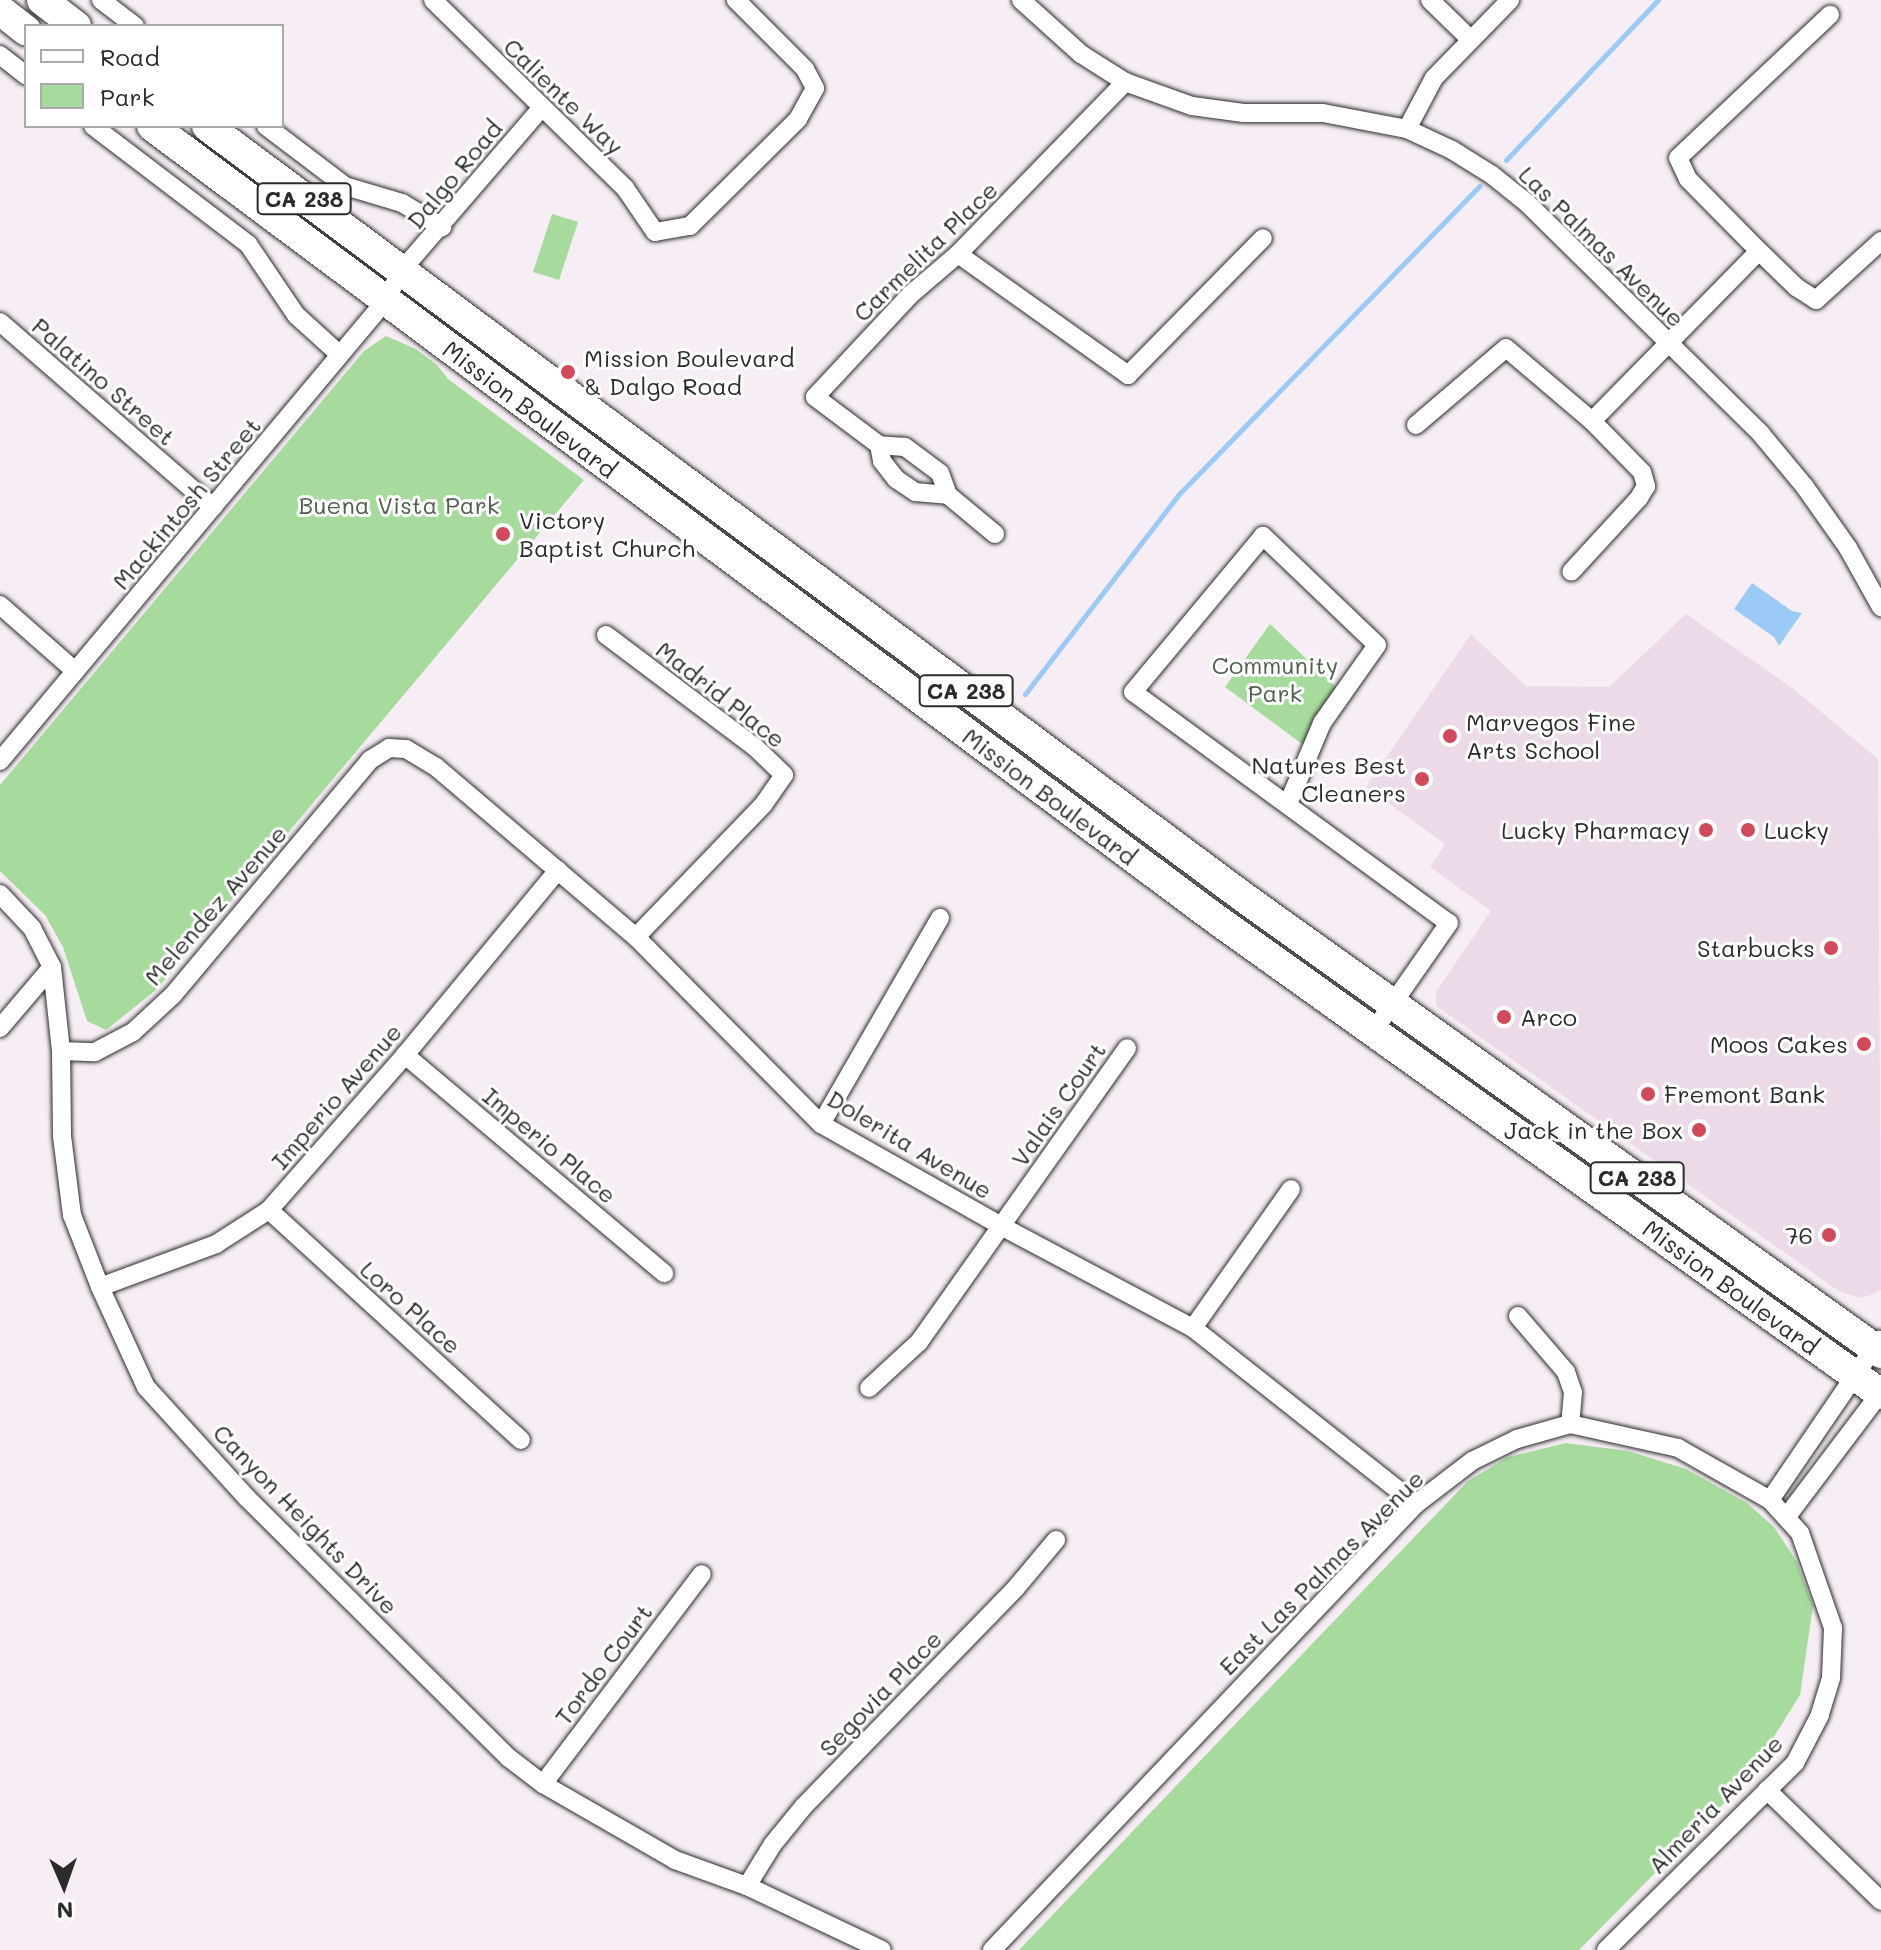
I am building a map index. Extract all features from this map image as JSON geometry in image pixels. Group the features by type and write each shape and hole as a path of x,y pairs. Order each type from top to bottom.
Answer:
{"main road":[{"path":"42,0 73,24"},
{"path":"0,10 24,28"},
{"name":"Mission Boulevard","path":"155,128 1373,1032 1881,1393"},
{"name":"Mission Boulevard","path":"210,128 1392,1005 1879,1346"}],"street":[{"path":"101,0 132,24"},
{"name":"Caliente Way","path":"433,0 625,188 655,232 690,226 798,119 815,88 805,69 736,0"},
{"name":"Las Palmas Avenue","path":"1021,0 1081,54 1125,82 1192,106 1244,113 1323,113 1407,129 1452,150 1527,203 1761,434 1805,487 1878,596"},
{"path":"1430,0 1471,40"},
{"path":"1407,129 1434,78 1510,0"},
{"path":"1830,15 1678,158 1688,179 1796,287 1816,300 1881,241"},
{"path":"0,55 24,73"},
{"name":"Carmelita Place","path":"995,534 948,495 940,473 905,447 879,445 815,397 910,295 958,254 1125,82"},
{"name":"Dalgo Road","path":"402,270 542,107"},
{"path":"96,128 248,244 296,315 340,355"},
{"path":"269,128 345,186 402,203 442,227"},
{"path":"958,254 1128,375 1263,238"},
{"path":"1592,421 1759,251"},
{"name":"Mackintosh Street","path":"0,761 385,301 402,270"},
{"name":"Palatino Street","path":"0,322 213,507"},
{"path":"1416,425 1506,348 1592,421 1642,472 1646,486 1639,498 1571,572"},
{"name":"Carmelita Place","path":"879,445 882,461 896,479 915,492 948,495"},
{"path":"1288,804 1322,723 1377,645 1263,536 1133,692 1449,923 1373,1032"},
{"path":"0,605 75,671"},
{"name":"Madrid Place","path":"606,635 756,748 784,775 763,805 636,937"},
{"name":"Dolerita Avenue","path":"383,750 400,747 424,758 558,870 636,937 821,1124 1001,1226 1193,1328 1416,1504"},
{"name":"Melendez Avenue","path":"61,1051 95,1052 133,1032 173,995 366,764 383,750"},
{"name":"Imperio Avenue","path":"100,1287 216,1244 269,1210 405,1055 558,870"},
{"name":"Canyon Heights Drive","path":"0,894 32,928 52,967 61,1051 62,1136 72,1215 100,1287 146,1387 247,1498 509,1758 543,1784 675,1860 747,1886 882,1950"},
{"path":"821,1124 940,918"},
{"path":"0,1028 52,967"},
{"name":"Valais Court","path":"869,1388 919,1342 1127,1048"},
{"name":"Imperio Place","path":"405,1055 664,1273"},
{"path":"1193,1328 1291,1189"},
{"name":"Loro Place","path":"269,1210 521,1440"},
{"path":"1518,1316 1566,1372 1573,1392 1570,1424"},
{"path":"1770,1500 1879,1346"},
{"path":"1788,1515 1881,1393"},
{"name":"East Las Palmas Avenue","path":"992,1950 1416,1504 1472,1461 1517,1439 1570,1424 1678,1448 1770,1500"},
{"name":"Almeria Avenue","path":"1606,1950 1795,1763 1820,1715 1834,1657 1833,1628 1800,1533 1788,1515 1770,1500"},
{"name":"Segovia Place","path":"747,1886 804,1806 1015,1589 1056,1540"},
{"name":"Tordo Court","path":"543,1784 702,1574"},
{"path":"1767,1790 1881,1901"}],"shaded area":[{"path":"1686,614 1795,690 1878,759 1881,1290 1861,1298 1840,1292 1436,1005 1436,992 1491,911 1430,867 1445,844 1366,787 1471,634 1526,686 1609,687"}],"green space":[{"path":"552,214 578,222 559,280 533,272"},
{"name":"Buena Vista Park","path":"386,336 416,349 437,365 448,379 584,480 156,990 106,1030 87,1021 63,947 45,915 0,871 0,785 364,351"},
{"name":"Community Park","path":"1270,624 1342,693 1310,750 1225,687"},
{"path":"1566,1443 1628,1451 1686,1469 1747,1503 1774,1527 1797,1562 1813,1606 1800,1695 1747,1780 1579,1950 1019,1950 1468,1481 1508,1457"}],"water":[{"path":"1752,583 1792,611 1802,613 1779,646 1774,637 1734,609"}],"waterway":[{"path":"1506,160 1658,0"},
{"path":"1025,694 1178,495 1480,186"}],"place":[{"name":"Mission Boulevard & Dalgo Road","path":"568,372"},
{"name":"Victory Baptist Church","path":"503,534"},
{"name":"Marvegos Fine Arts School","path":"1450,736"},
{"name":"Natures Best Cleaners","path":"1422,779"},
{"name":"Lucky Pharmacy","path":"1706,830"},
{"name":"Lucky","path":"1748,830"},
{"name":"Starbucks","path":"1831,948"},
{"name":"Arco","path":"1504,1017"},
{"name":"Moos Cakes","path":"1864,1044"},
{"name":"Fremont Bank","path":"1648,1094"},
{"name":"Jack in the Box","path":"1699,1130"},
{"name":"76","path":"1829,1235"}]}
